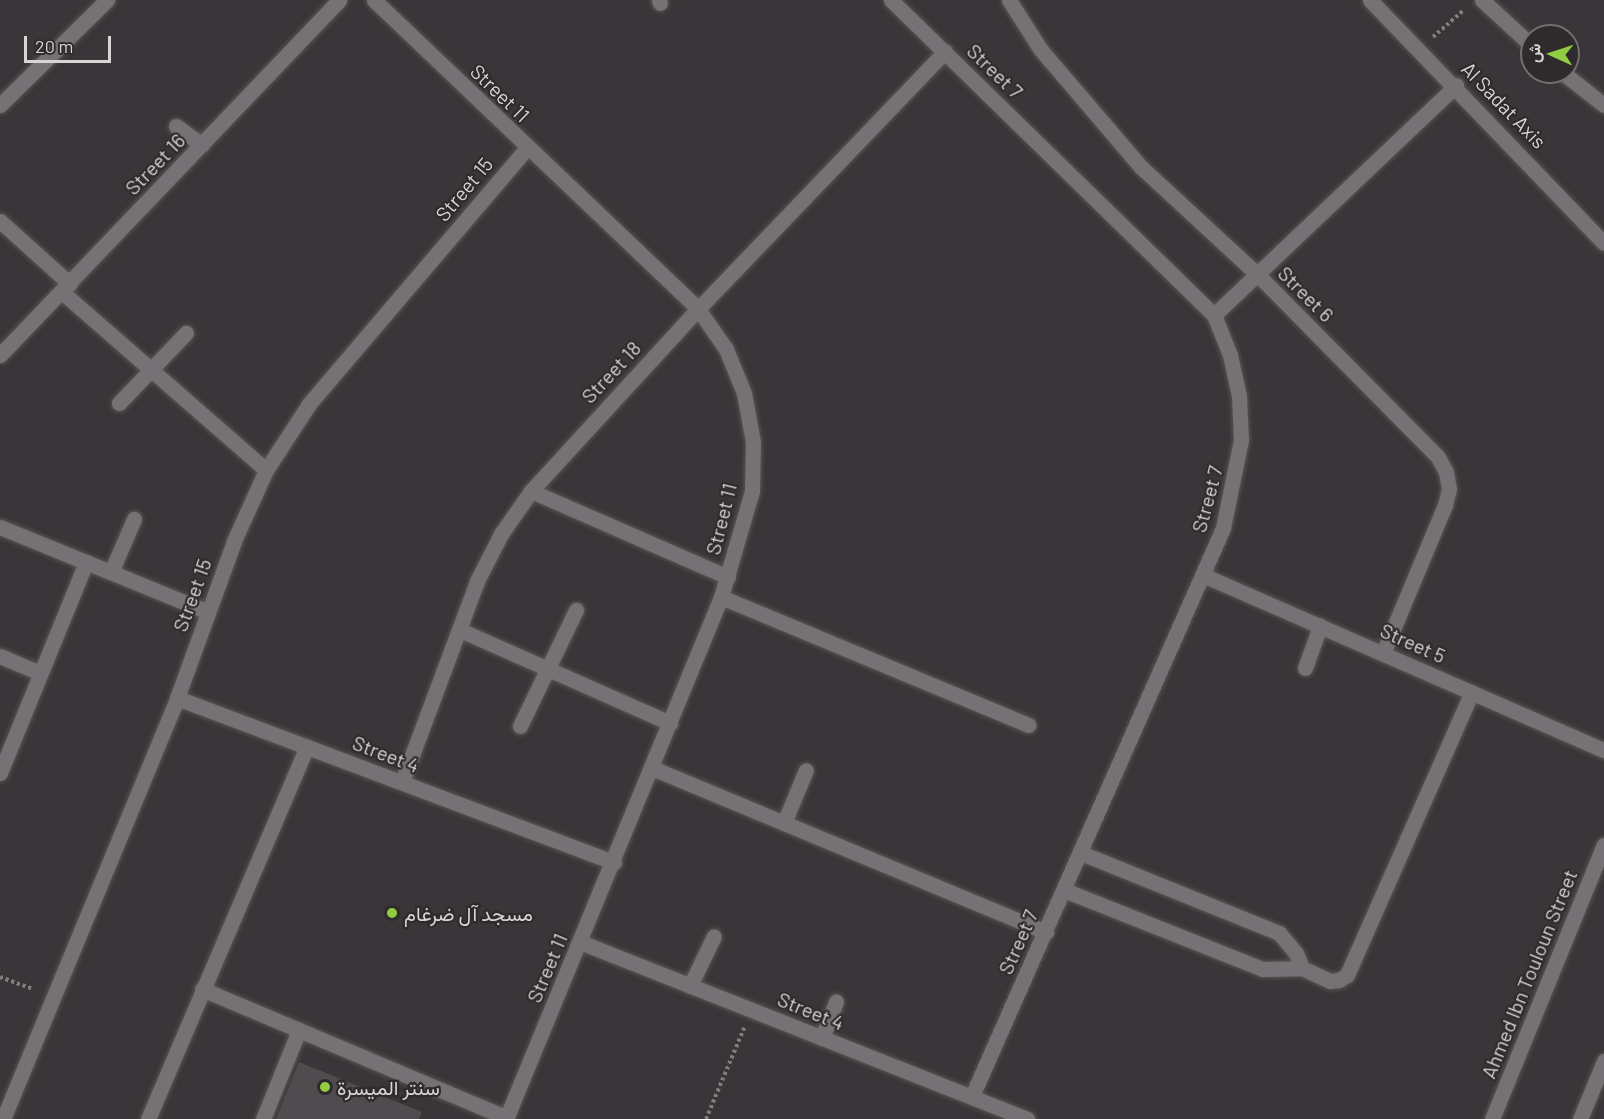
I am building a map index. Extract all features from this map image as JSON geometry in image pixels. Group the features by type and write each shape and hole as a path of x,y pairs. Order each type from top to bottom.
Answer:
{"street":[{"path":"0,105 107,0"},
{"name":"Street 16","path":"0,355 339,0"},
{"name":"Street 11","path":"374,0 698,309 726,349 744,393 753,442 752,491 721,597 507,1119"},
{"name":"Street 7","path":"891,0 1214,315 1230,355 1239,396 1241,440 1223,528 1205,576 972,1096"},
{"name":"Street 6","path":"1010,0 1041,50 1089,110 1180,206 1257,274 1438,457 1446,472 1449,489 1445,505 1383,653"},
{"name":"Al Sadat Axis","path":"1370,0 1456,85 1604,243"},
{"path":"1482,0 1520,35"},
{"name":"Street 18","path":"402,782 492,553 531,491 698,309 945,51"},
{"path":"1577,84 1604,105"},
{"path":"1214,315 1456,85"},
{"path":"176,126 202,145"},
{"name":"Street 15","path":"3,1119 177,698 208,612 266,470 309,404 527,148"},
{"path":"0,221 151,369 266,470"},
{"path":"119,403 186,333"},
{"path":"531,491 728,577"},
{"path":"111,572 134,519"},
{"path":"0,526 208,612"},
{"path":"0,773 86,561"},
{"name":"Street 5","path":"1205,576 1604,750"},
{"path":"721,597 1028,725"},
{"path":"520,726 576,610"},
{"path":"1305,668 1320,626"},
{"path":"460,630 670,723"},
{"path":"0,656 40,673"},
{"path":"1064,890 1263,969 1302,968 1330,981 1347,975 1472,692"},
{"name":"Street 4","path":"177,698 614,862"},
{"path":"148,1119 307,746"},
{"path":"652,768 1046,932"},
{"path":"784,823 806,770"},
{"name":"Ahmed Ibn Touloun Street","path":"1492,1119 1604,845"},
{"path":"1081,853 1279,933 1296,953 1302,968"},
{"path":"690,986 714,936"},
{"name":"Street 4","path":"580,942 972,1096 1017,1117"},
{"path":"202,989 507,1119"},
{"path":"822,1038 836,1002"},
{"path":"263,1119 299,1030"},
{"path":"1580,1119 1604,1061"}],"path":[{"path":"1419,50 1467,7"},
{"path":"0,977 54,996"},
{"path":"706,1119 752,1010"}],"building":[{"name":"سنتر الميسرة","path":"299,1062 422,1112 419,1119 276,1119"}],"place":[{"name":"مسجد آل ضرغام","path":"392,913"},
{"name":"سنتر الميسرة","path":"325,1087"}]}
